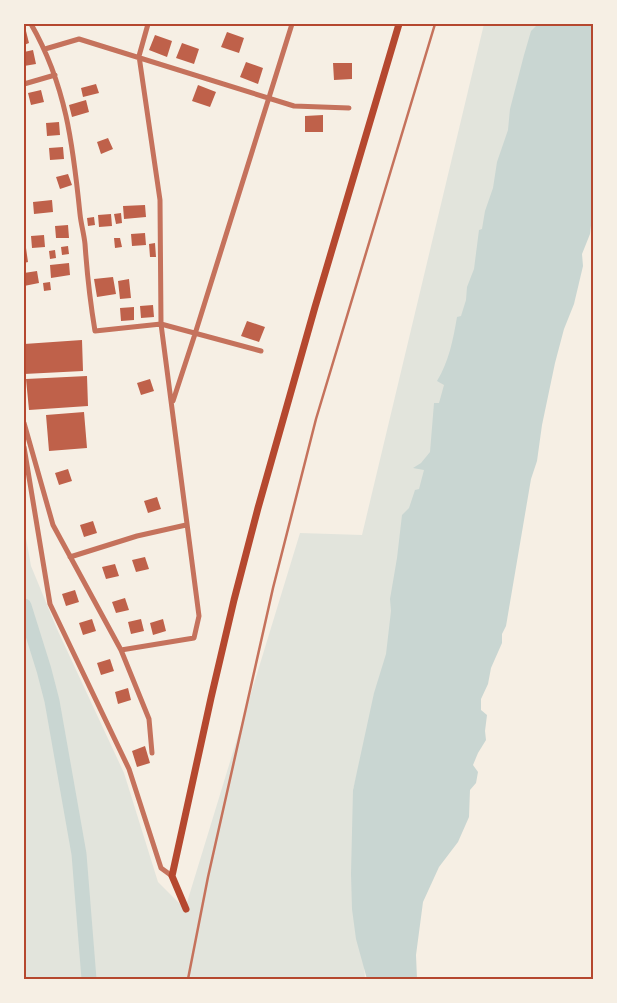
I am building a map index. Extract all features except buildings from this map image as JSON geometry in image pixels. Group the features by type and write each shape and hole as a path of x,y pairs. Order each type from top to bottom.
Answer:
{"main road":[{"path":"186,909 172,876 211,698 258,508 399,24"}],"street":[{"path":"31,24 45,49 55,75 70,136 85,242 88,288 95,330 161,324 261,351"},
{"path":"121,650 194,638 199,616 161,324 160,200 138,56 148,24"},
{"path":"172,404 292,24"},
{"path":"45,49 80,39 294,106 349,108"},
{"path":"24,84 55,75"},
{"path":"24,424 53,525 121,650 149,719 152,753"},
{"path":"24,447 50,604 129,769 161,868 172,876"},
{"path":"70,557 137,536 186,525"}],"lane":[{"path":"188,979 208,877 271,597 316,419 435,24"}],"shaded area":[{"path":"484,24 547,24 353,790 365,979 24,979 24,527 31,566 57,629 124,773 158,882 185,909 300,533 362,535"},
{"path":"538,24 593,24 593,208 590,234 582,254 583,266 574,304 564,329 555,363 542,425 537,461 531,479 506,626 502,634 502,643 491,668 488,684 481,699 481,710 487,715 486,740 473,765 478,772 476,783 470,790 469,817 458,842 439,867 423,902 416,955 417,979 367,979 356,939 352,909 353,790 374,693 386,654 391,611 390,599 402,515 409,508 415,490 419,489 424,470 413,468 421,463 430,452 434,403 439,403 444,385 437,381 448,358 457,317 461,316 466,300 467,287 474,269 479,230 482,229 485,211 493,188 497,162 508,130 510,109 524,55 531,31"}],"waterway":[{"path":"24,606 52,701 79,854 89,979"}]}
